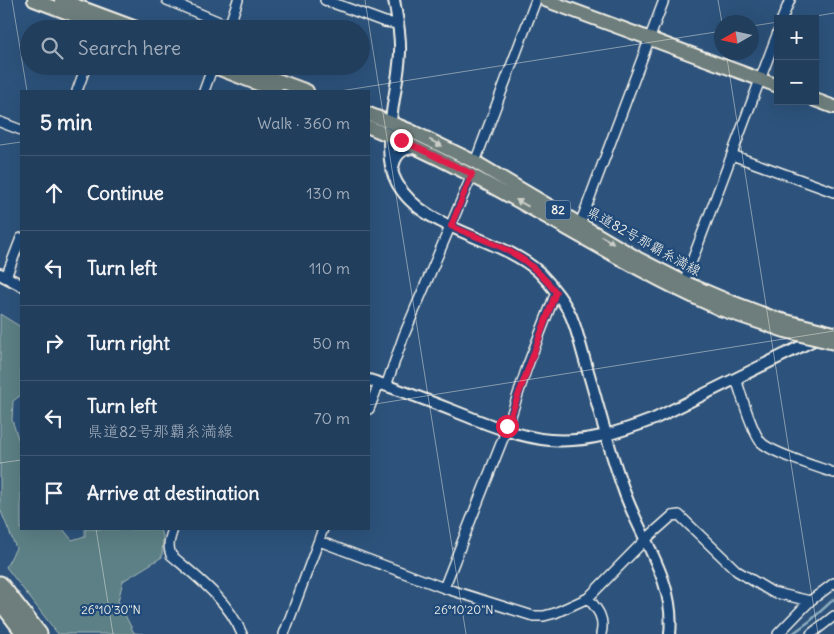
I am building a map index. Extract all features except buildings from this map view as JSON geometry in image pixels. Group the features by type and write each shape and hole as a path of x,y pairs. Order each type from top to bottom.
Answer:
{"highway":[{"path":"0,584 39,634"},
{"path":"0,601 25,634"}],"main road":[{"path":"34,0 84,20"},
{"path":"61,0 115,20"},
{"path":"545,0 774,84"},
{"path":"235,75 273,90"},
{"path":"264,75 304,90"},
{"path":"819,101 834,107"},
{"name":"県道82号那覇糸満線","path":"370,115 418,148 473,168 630,265 683,293 834,333"},
{"name":"県道82号那覇糸満線","path":"370,127 391,129 473,168 580,224 637,258 722,304 785,331 834,343"}],"street":[{"path":"167,0 212,20"},
{"path":"231,20 238,0"},
{"path":"325,0 385,22 398,24"},
{"path":"394,0 401,51 389,152 395,180 403,194 429,215 507,250 524,260 540,273 556,292 573,320 623,490 658,565 667,590 671,624 670,634"},
{"path":"370,406 378,383 404,334 451,226 536,0"},
{"path":"580,224 664,0"},
{"path":"784,15 790,0"},
{"path":"684,282 774,43"},
{"path":"77,90 83,75"},
{"path":"204,90 209,75"},
{"path":"0,122 20,130"},
{"path":"393,172 394,161 401,152 418,148"},
{"path":"732,155 834,192"},
{"path":"20,240 3,275 20,284"},
{"path":"444,588 506,430 556,292"},
{"path":"378,383 506,430 550,440 582,440 607,436 654,419 834,329"},
{"path":"736,379 760,442 772,450 834,473"},
{"path":"319,541 444,588 533,616 544,616 588,598 645,540 672,516 679,515 738,571 772,592 810,601"},
{"path":"173,530 168,541 168,550 171,555 206,585 229,610 242,634"},
{"path":"284,634 324,530"},
{"path":"778,634 810,601 834,583"},
{"path":"588,598 600,612 602,634"},
{"path":"810,634 834,616"}],"green space":[{"path":"0,314 20,326 20,396 13,401 12,420 20,444 20,530 64,530 72,540 85,536 85,530 160,530 163,536 162,557 123,581 118,601 134,633 144,634 58,634 6,567 16,548 0,509"}],"waterway":[{"path":"792,634 810,621 834,599"}],"route":[{"path":"401,140 472,174 451,226 507,250 524,260 540,273 556,292 507,426"}]}
